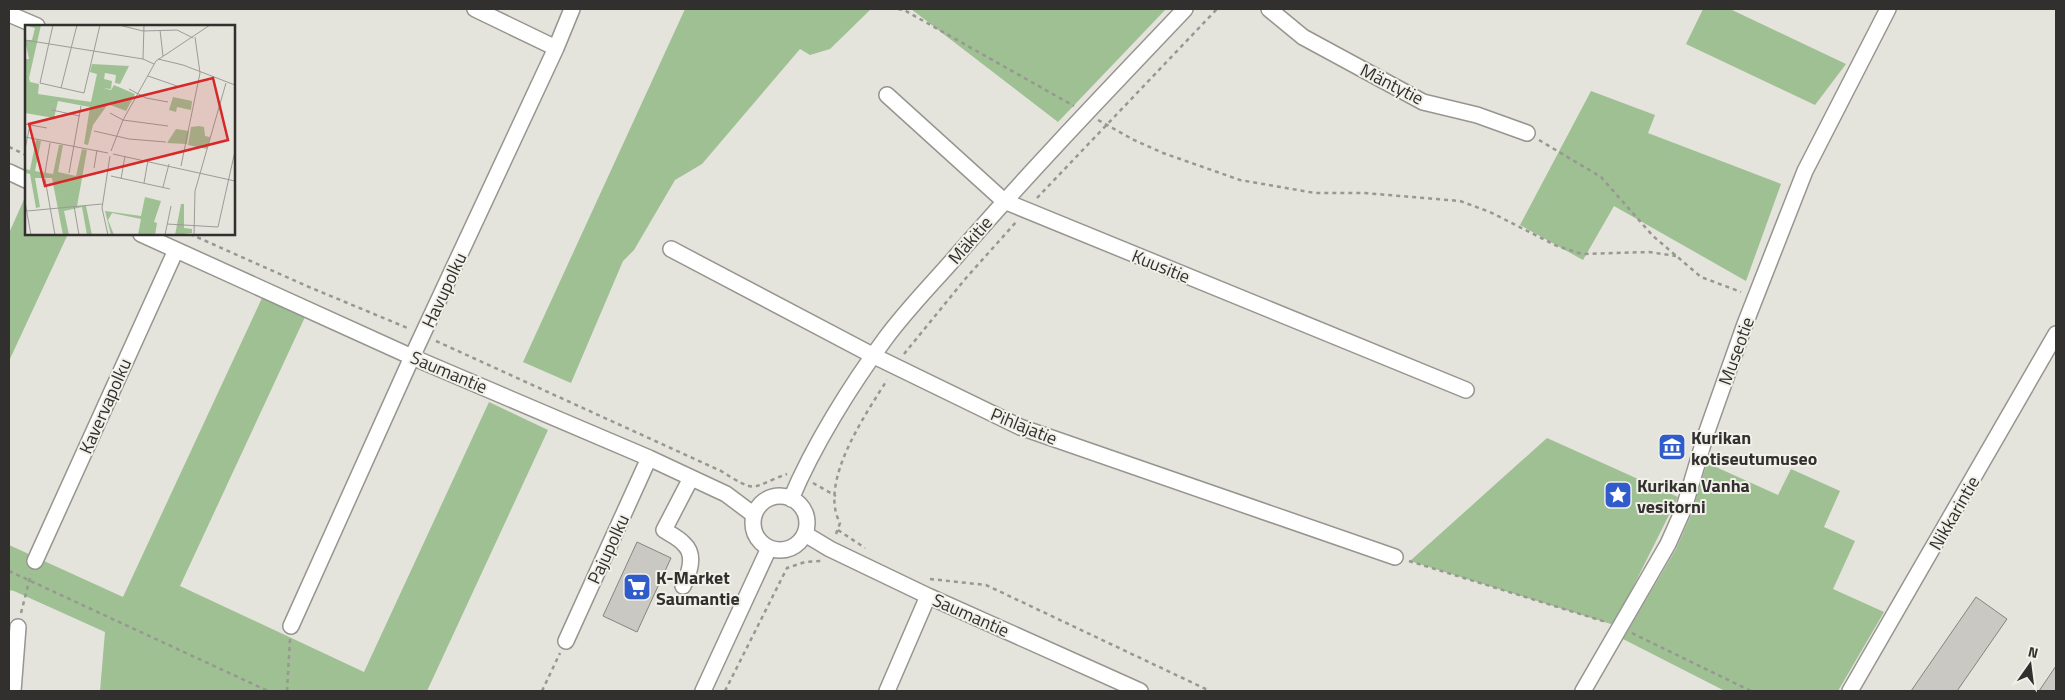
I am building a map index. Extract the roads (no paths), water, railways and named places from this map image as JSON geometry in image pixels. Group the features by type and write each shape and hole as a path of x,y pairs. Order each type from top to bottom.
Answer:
{"street":[{"path":"475,9 556,48"},
{"name":"Havupolku","path":"290,626 412,356 424,335 556,48 572,9"},
{"name":"Mäkitie","path":"791,499 800,477 854,385 885,338 1004,202 1186,9"},
{"name":"Mäntytie","path":"1270,9 1303,37 1423,102 1477,115 1527,133"},
{"name":"Museotie","path":"1583,691 1668,544 1684,508 1706,434 1756,297 1806,171 1888,9"},
{"path":"9,14 35,25"},
{"name":"Kuusitie","path":"887,95 1004,202 1466,390"},
{"path":"9,172 25,180"},
{"name":"Saumantie","path":"143,235 412,356 649,458 726,494 754,515"},
{"name":"Pihlajatie","path":"671,249 874,356 1020,427 1396,557"},
{"name":"Kavervapolku","path":"35,561 176,250"},
{"name":"Nikkarintie","path":"1850,691 2056,334"},
{"name":"Pajupolku","path":"566,641 649,458"},
{"path":"684,586 689,573 690,554 685,544 664,530 692,478"},
{"path":"780,496 791,499 800,505 805,514 807,524 805,534 799,543 790,548 782,550 769,548 760,542 756,535 753,525 754,515 761,504 770,498 780,496"},
{"name":"Saumantie","path":"805,534 830,549 928,596 1140,691"},
{"path":"703,691 769,548"},
{"path":"887,691 928,596"},
{"path":"14,691 18,627"}],"place":[{"name":"Kurikan kotiseutumuseo","path":"1672,447"},
{"name":"Kurikan Vanha vesitorni","path":"1618,495"},
{"name":"K-Market Saumantie","path":"637,587"}]}
